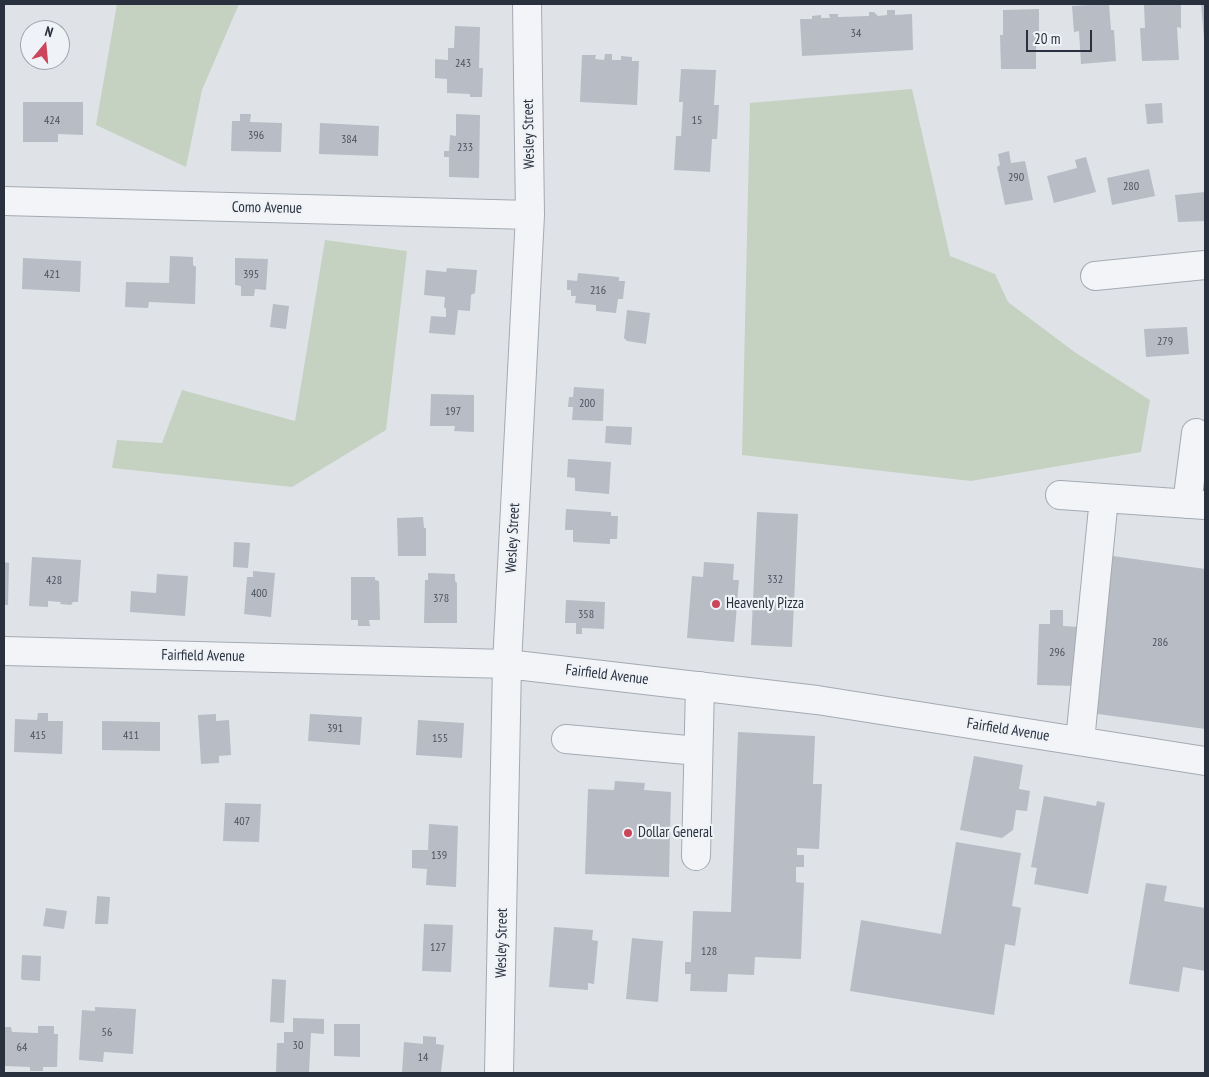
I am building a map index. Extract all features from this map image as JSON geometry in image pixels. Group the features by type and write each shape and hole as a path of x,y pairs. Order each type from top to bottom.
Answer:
{"street":[{"name":"Wesley Street","path":"499,1073 507,664 530,214 528,4"},
{"name":"Como Avenue","path":"4,201 530,214"},
{"path":"1095,276 1205,265"},
{"path":"1060,495 1196,505 1196,432"},
{"path":"1080,741 1104,498"},
{"name":"Fairfield Avenue","path":"4,651 507,664 817,700 1205,761"},
{"path":"696,856 700,686"},
{"path":"566,739 698,751"}],"green space":[{"path":"117,4 239,4 202,90 186,167 96,125"},
{"path":"912,89 950,256 995,274 1008,302 1076,353 1150,400 1141,452 971,481 742,455 750,103"},
{"path":"325,240 407,251 386,430 292,487 112,468 117,440 162,443 182,390 295,421"}],"building":[{"path":"1109,4 1111,30 1114,30 1116,61 1081,64 1079,31 1074,32 1072,6"},
{"path":"1144,4 1181,4 1181,28 1177,27 1179,60 1142,61 1140,28 1145,28"},
{"path":"1201,4 1205,4 1205,38 1204,38"},
{"path":"1039,9 1039,36 1036,36 1036,69 1001,69 1000,35 1003,35 1003,10"},
{"path":"887,10 895,10 895,15 912,14 913,50 802,56 800,19 812,19 812,16 821,15 821,18 830,18 829,14 838,14 838,17 869,16 869,12 874,12 878,16 887,15"},
{"path":"455,26 480,27 479,68 483,68 482,97 470,97 470,94 447,93 447,79 435,78 435,59 448,60 448,48 454,48"},
{"path":"605,54 612,54 612,60 621,60 621,56 632,57 632,61 639,61 637,105 580,102 582,55 596,55 595,59 604,60"},
{"path":"681,69 716,70 714,105 719,105 717,139 712,139 710,172 674,170 676,136 681,136 683,102 679,102"},
{"path":"23,102 83,102 83,135 58,134 58,142 23,142"},
{"path":"1162,103 1163,123 1147,124 1145,104"},
{"path":"240,114 251,114 250,122 282,123 281,152 231,151 232,121 240,121"},
{"path":"456,114 480,115 479,178 449,177 449,157 444,157 444,151 449,151 450,135 456,136"},
{"path":"320,123 379,126 378,156 319,154"},
{"path":"1009,151 1011,163 1025,161 1033,200 1005,205 997,167 1000,165 998,154"},
{"path":"1086,157 1096,192 1054,203 1047,176 1077,168 1075,160"},
{"path":"1149,169 1155,196 1112,205 1107,178"},
{"path":"1205,192 1205,221 1178,222 1175,195"},
{"path":"170,256 193,257 193,265 196,267 195,304 149,302 148,308 125,307 126,282 169,283"},
{"path":"23,258 81,261 80,292 22,289"},
{"path":"235,258 268,259 266,290 255,289 254,296 241,296 241,286 235,285"},
{"path":"447,268 477,270 475,293 471,295 470,311 458,310 455,335 429,333 431,316 446,317 445,297 424,295 426,270 446,272"},
{"path":"578,273 619,277 619,281 625,281 623,299 618,299 616,313 596,311 596,305 575,303 576,296 571,296 571,290 567,290 567,280 577,281"},
{"path":"273,304 289,306 286,329 270,327"},
{"path":"627,310 650,313 646,344 627,341 624,338"},
{"path":"1187,327 1189,354 1146,357 1144,329"},
{"path":"574,387 604,389 603,421 572,420 573,407 568,407 569,397 573,397"},
{"path":"431,394 474,395 474,432 454,431 455,426 430,426"},
{"path":"606,426 632,427 631,445 605,443"},
{"path":"568,459 611,462 609,494 575,491 575,478 567,477"},
{"path":"566,509 611,512 611,516 618,516 617,539 610,539 610,544 573,542 573,530 565,530"},
{"path":"757,512 798,514 792,647 751,645"},
{"path":"423,517 424,528 426,528 426,556 398,556 397,518"},
{"path":"234,542 250,543 248,568 233,567"},
{"path":"1113,556 1205,569 1205,729 1091,713"},
{"path":"32,557 81,560 78,602 73,602 71,605 48,601 48,607 29,606"},
{"path":"4,562 9,563 8,605 4,605"},
{"path":"704,562 734,564 733,580 739,580 734,642 687,638 692,576 703,577"},
{"path":"253,571 275,573 271,617 244,614 247,577 253,577"},
{"path":"428,573 455,574 455,581 457,583 457,623 424,623 425,580 428,580"},
{"path":"157,574 188,576 185,616 130,612 131,591 156,593"},
{"path":"351,577 375,577 375,580 379,581 380,620 369,620 370,626 358,626 358,620 351,620"},
{"path":"566,600 605,602 604,629 582,628 582,634 576,634 576,623 565,623"},
{"path":"1050,610 1063,610 1063,626 1079,627 1076,686 1037,685 1039,624 1050,624"},
{"path":"38,713 48,713 48,721 63,721 62,754 14,752 15,719 37,720"},
{"path":"216,714 216,721 229,720 231,755 219,756 219,763 201,764 198,715"},
{"path":"310,714 362,717 360,745 308,741"},
{"path":"418,720 464,723 462,758 416,755"},
{"path":"102,721 160,722 160,751 102,750"},
{"path":"738,732 815,736 813,784 822,784 819,849 797,848 797,855 804,855 804,867 796,867 796,882 804,883 801,959 755,957 754,975 728,974 727,992 690,991 691,974 685,974 685,962 691,962 693,911 731,912"},
{"path":"974,756 1023,765 1019,789 1030,791 1027,811 1016,810 1013,830 1002,838 960,830"},
{"name":"Dollar General","path":"615,781 645,783 644,790 671,792 669,877 585,874 588,789 614,790"},
{"path":"1044,796 1096,806 1097,801 1105,803 1088,894 1034,884 1037,868 1031,867"},
{"path":"225,803 261,804 259,842 223,841"},
{"path":"429,824 458,826 456,887 426,885 427,869 412,868 412,850 428,850"},
{"path":"956,842 1021,853 1012,906 1021,908 1015,946 1005,944 994,1015 850,991 861,920 941,934"},
{"path":"1146,883 1167,886 1164,901 1205,908 1205,971 1183,967 1179,992 1129,984"},
{"path":"97,896 110,897 108,924 95,924"},
{"path":"46,908 67,911 64,929 43,926"},
{"path":"424,924 453,925 451,972 422,971"},
{"path":"554,927 593,930 592,940 598,941 594,984 588,983 588,990 549,987"},
{"path":"632,938 663,941 658,1002 626,999"},
{"path":"22,955 41,956 40,981 21,979"},
{"path":"272,979 286,980 284,1023 270,1022"},
{"path":"95,1007 136,1009 133,1054 104,1052 103,1062 79,1060 82,1010 95,1011"},
{"path":"293,1018 324,1019 324,1034 311,1033 309,1073 276,1072 277,1043 284,1043 284,1032 293,1032"},
{"path":"334,1024 360,1024 360,1057 334,1056"},
{"path":"38,1026 54,1026 54,1034 58,1034 57,1067 43,1067 43,1071 30,1071 30,1067 4,1066 4,1027 11,1027 12,1032 38,1033"},
{"path":"423,1036 436,1037 436,1044 444,1045 441,1073 402,1073 404,1042 423,1044"}],"place":[{"name":"Heavenly Pizza","path":"716,604"},
{"name":"Dollar General","path":"628,833"}]}
